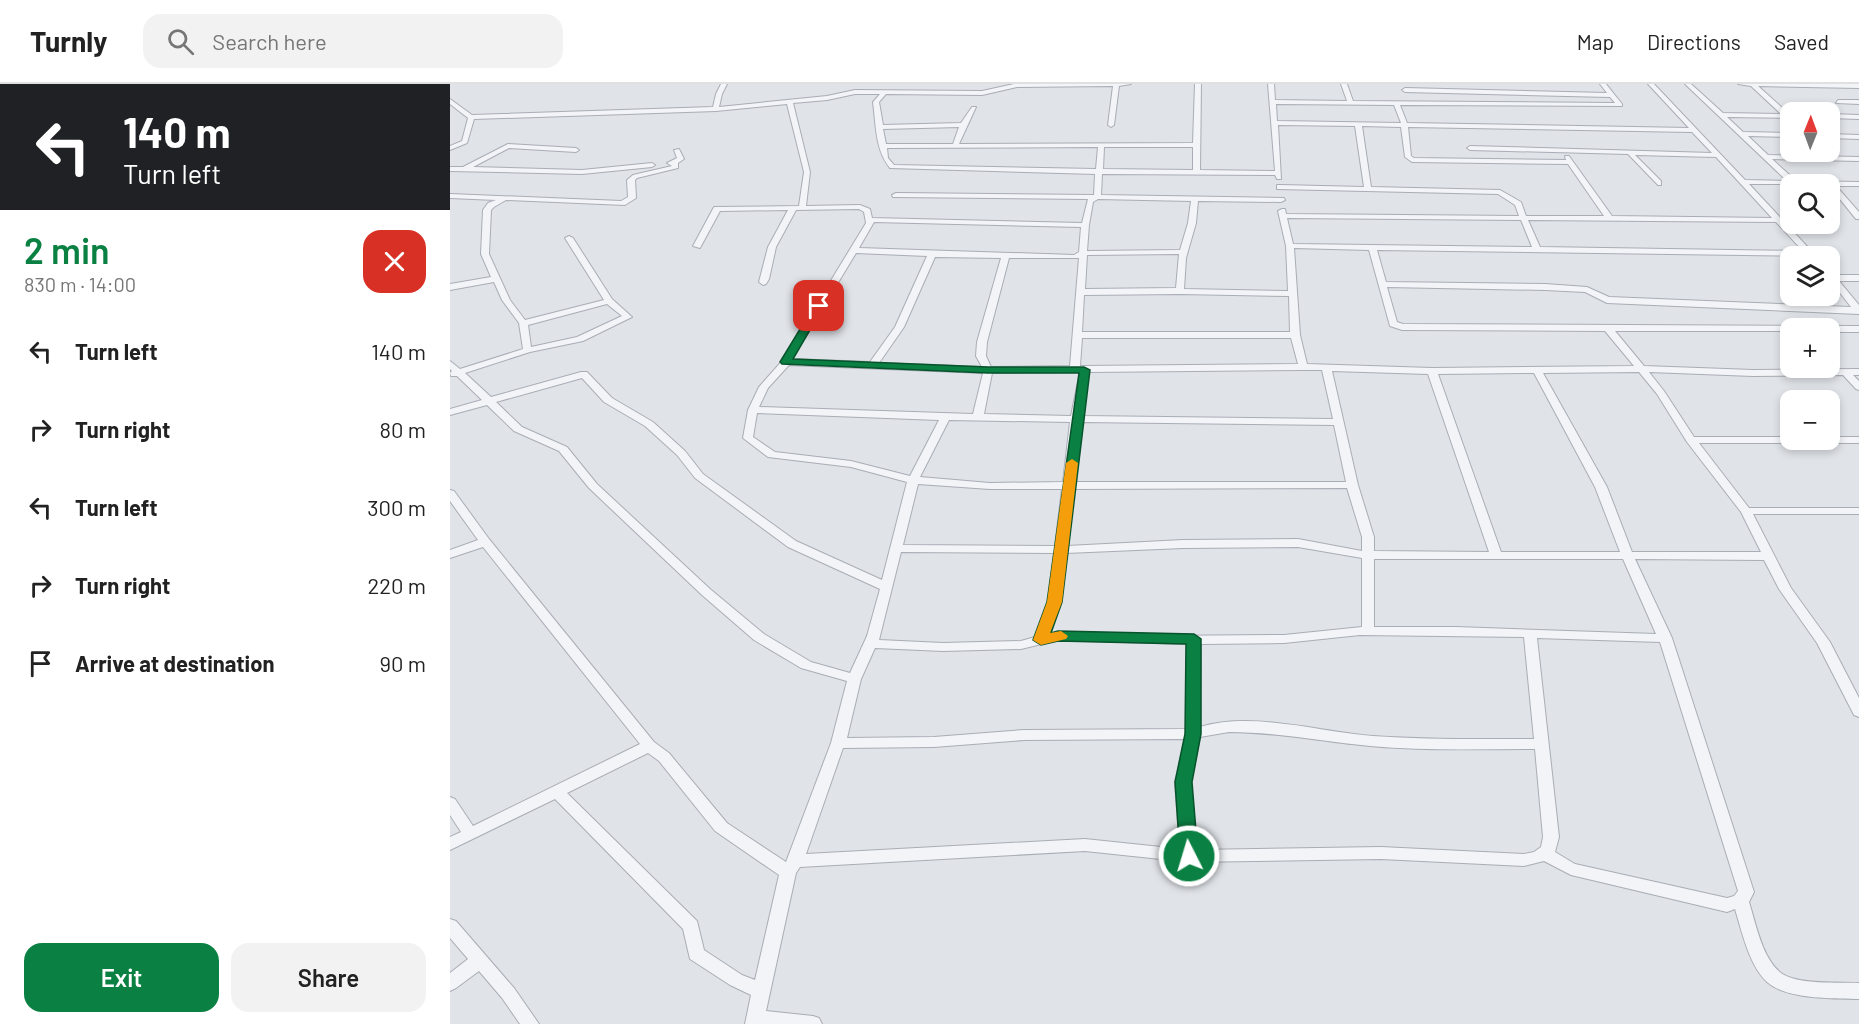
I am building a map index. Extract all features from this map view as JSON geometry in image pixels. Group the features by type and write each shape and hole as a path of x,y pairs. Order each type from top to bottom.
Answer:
{"street":[{"path":"716,109 724,84"},
{"path":"908,91 912,84"},
{"path":"1111,125 1116,84"},
{"path":"450,101 471,117 716,109 790,102 855,92 982,93 1010,85 1128,84"},
{"path":"1196,172 1198,84"},
{"path":"1271,84 1282,216 1290,246 1295,335 1303,368"},
{"path":"1344,84 1351,104"},
{"path":"1274,102 1620,105 1604,84"},
{"path":"1651,84 1803,246"},
{"path":"1688,84 1785,174"},
{"path":"1741,84 1859,86"},
{"path":"1752,84 1780,108"},
{"path":"1409,104 1404,87 1612,94"},
{"path":"886,91 876,102 879,127 885,158 890,165 898,168 1279,173"},
{"path":"763,282 767,274 770,253 786,220 798,209 807,172 790,102"},
{"path":"1840,102 1859,102"},
{"path":"1397,104 1404,115 1403,125 1408,157 1412,160 1569,162"},
{"path":"955,146 963,125 974,108"},
{"path":"1723,115 1780,116"},
{"path":"1840,116 1859,117"},
{"path":"450,148 465,142 471,117"},
{"path":"1276,123 1693,130"},
{"path":"1358,124 1368,188"},
{"path":"879,127 963,125"},
{"path":"1742,134 1780,135"},
{"path":"1840,136 1859,137"},
{"path":"884,146 1197,145"},
{"path":"464,169 508,146 576,150"},
{"path":"1041,640 1054,602 1070,486 1080,370 1077,335 1085,225 1090,201 1097,196 1101,147"},
{"path":"1470,148 1717,155"},
{"path":"450,169 582,172 675,162 681,159 677,150"},
{"path":"1563,151 1609,218"},
{"path":"1630,153 1658,183"},
{"path":"1767,156 1859,159"},
{"path":"450,196 622,203 632,198 631,180 635,176 674,168 675,162"},
{"path":"1741,182 1780,182"},
{"path":"1840,184 1859,184"},
{"path":"1280,187 1500,192 1518,204 1537,251"},
{"path":"896,195 1281,200"},
{"path":"1840,195 1859,217"},
{"path":"507,198 491,205 485,217 485,254 506,300 523,323 528,350"},
{"path":"1180,291 1182,258 1196,199"},
{"path":"696,246 717,209 860,207 865,209 870,220 786,362 764,387 753,410 748,438 772,455 851,464 913,480 990,486 1352,485"},
{"path":"1282,216 1779,220"},
{"path":"870,220 1085,225"},
{"path":"453,370 580,339 628,317 609,301 569,238"},
{"path":"1290,246 1780,255"},
{"path":"1372,248 1393,324 1402,327 1859,329"},
{"path":"853,250 932,255 1075,257 1084,253 1185,252"},
{"path":"873,365 899,327 932,255"},
{"path":"978,417 988,370 981,356 982,342 1005,256"},
{"path":"1840,277 1859,278"},
{"path":"450,287 496,279"},
{"path":"1382,284 1545,287 1587,290 1607,300 1859,308"},
{"path":"1840,287 1859,308"},
{"path":"1080,292 1180,291 1292,294"},
{"path":"523,323 609,301"},
{"path":"1607,327 1661,393 1691,440 1746,511 1785,589 1823,642 1859,712"},
{"path":"1077,335 1295,335"},
{"path":"786,362 988,370 1303,368 1432,372 1641,369 1753,373 1859,372"},
{"path":"453,370 489,400 518,429 562,449 593,486 706,592 759,637 806,665 854,679"},
{"path":"1327,370 1352,485 1368,537 1366,555 1368,631"},
{"path":"1538,370 1601,487 1628,557 1665,638 1746,892 1740,901 1727,905 1571,869 1543,853"},
{"path":"1432,372 1496,554"},
{"path":"1845,372 1859,387"},
{"path":"450,412 584,374 608,400 649,424 681,453 699,476 792,544 886,587"},
{"path":"753,410 946,417 1339,422"},
{"path":"813,1024 755,1021 792,867 838,743 854,679 870,644 913,480 946,417"},
{"path":"1691,440 1859,440"},
{"path":"450,493 485,542 649,746 664,757 722,827 792,867 1044,846 1085,845 1189,856 1381,853 1524,860 1548,850 1551,837 1550,807 1540,744 1541,725 1530,633"},
{"path":"1746,511 1859,511"},
{"path":"450,554 485,542"},
{"path":"896,548 1062,549 1298,543 1366,555 1441,557 1496,554 1628,557 1769,556"},
{"path":"870,644 943,647 1021,645 1058,636 1284,639 1368,631 1530,633 1665,638"},
{"path":"1189,856 1183,782 1193,734 1194,639"},
{"path":"838,743 934,742 1024,735 1193,734 1216,727 1269,729 1347,740 1402,743 1540,744"},
{"path":"450,844 649,746"},
{"path":"556,791 691,926 696,954 736,980 762,992"},
{"path":"450,803 470,833"},
{"path":"1740,901 1764,964 1776,979 1792,985 1859,992"},
{"path":"450,926 508,993 530,1024"},
{"path":"450,983 479,961"}],"slow traffic":[{"path":"1061,636 1041,640 1054,602 1072,463"}],"route":[{"path":"819,306 786,362 988,370 1084,370 1054,602 1041,640 1058,636 1194,639 1193,734 1183,782 1189,856"}]}
